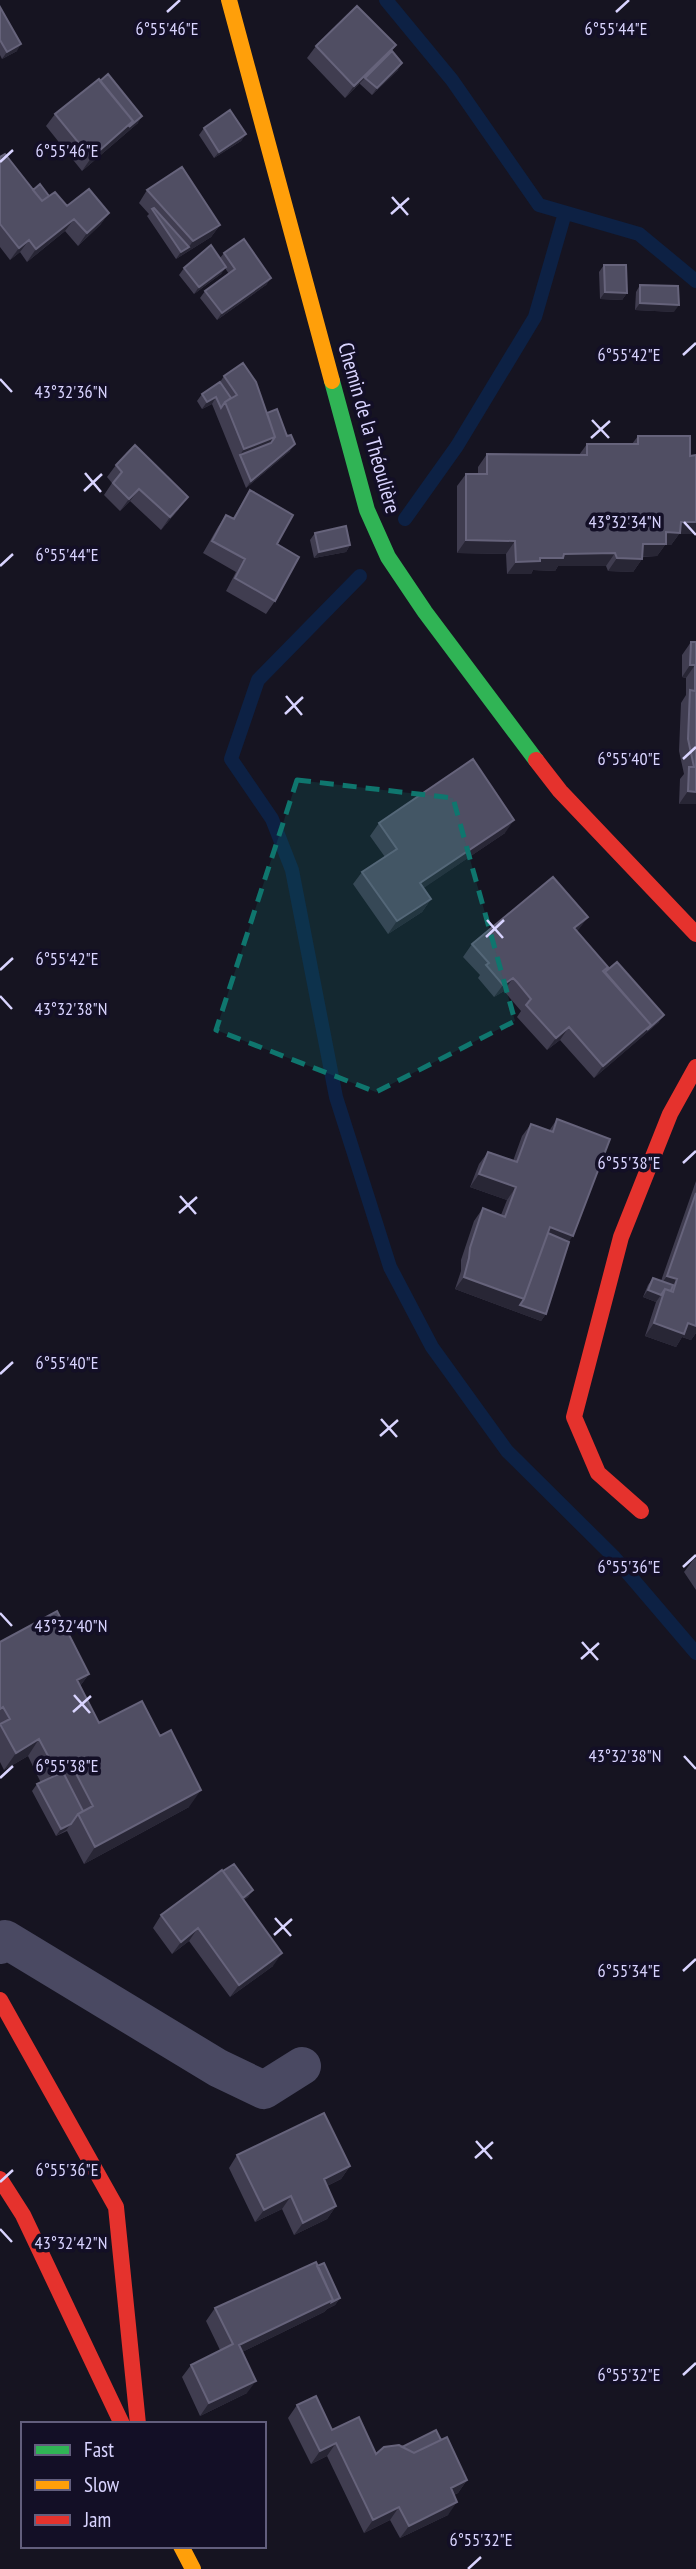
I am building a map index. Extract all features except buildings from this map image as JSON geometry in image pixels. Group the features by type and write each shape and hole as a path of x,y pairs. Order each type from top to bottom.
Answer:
{"street":[{"name":"Chemin de la Théoulière","path":"229,0 367,510 388,557 433,622 560,791 696,934"},
{"path":"641,1511 598,1473 574,1418 621,1237 670,1114 696,1067"},
{"path":"0,1945 5,1939 218,2068 264,2090 302,2066"},
{"path":"0,2000 116,2207 138,2422"},
{"path":"0,2179 23,2215 121,2422"},
{"path":"182,2548 193,2569"}],"highlighted area":[{"path":"297,780 453,798 515,1021 376,1092 216,1030"}],"waterway":[{"path":"386,0 452,80 539,205 639,234 696,281"},
{"path":"405,519 457,446 535,317 565,213"},
{"path":"360,576 258,680 231,759 272,819 292,870 336,1097 390,1267 432,1347 507,1451 614,1557 696,1653"}],"traffic: fast":[{"path":"332,381 367,510 388,557 425,612 536,760"}],"traffic: slow":[{"path":"229,0 332,381"},
{"path":"182,2548 193,2569"}],"traffic: jam":[{"path":"536,760 560,791 696,934"},
{"path":"641,1511 598,1473 574,1417 621,1237 670,1114 696,1067"},
{"path":"0,2000 116,2207 138,2422"},
{"path":"0,2179 23,2215 121,2422"}]}
